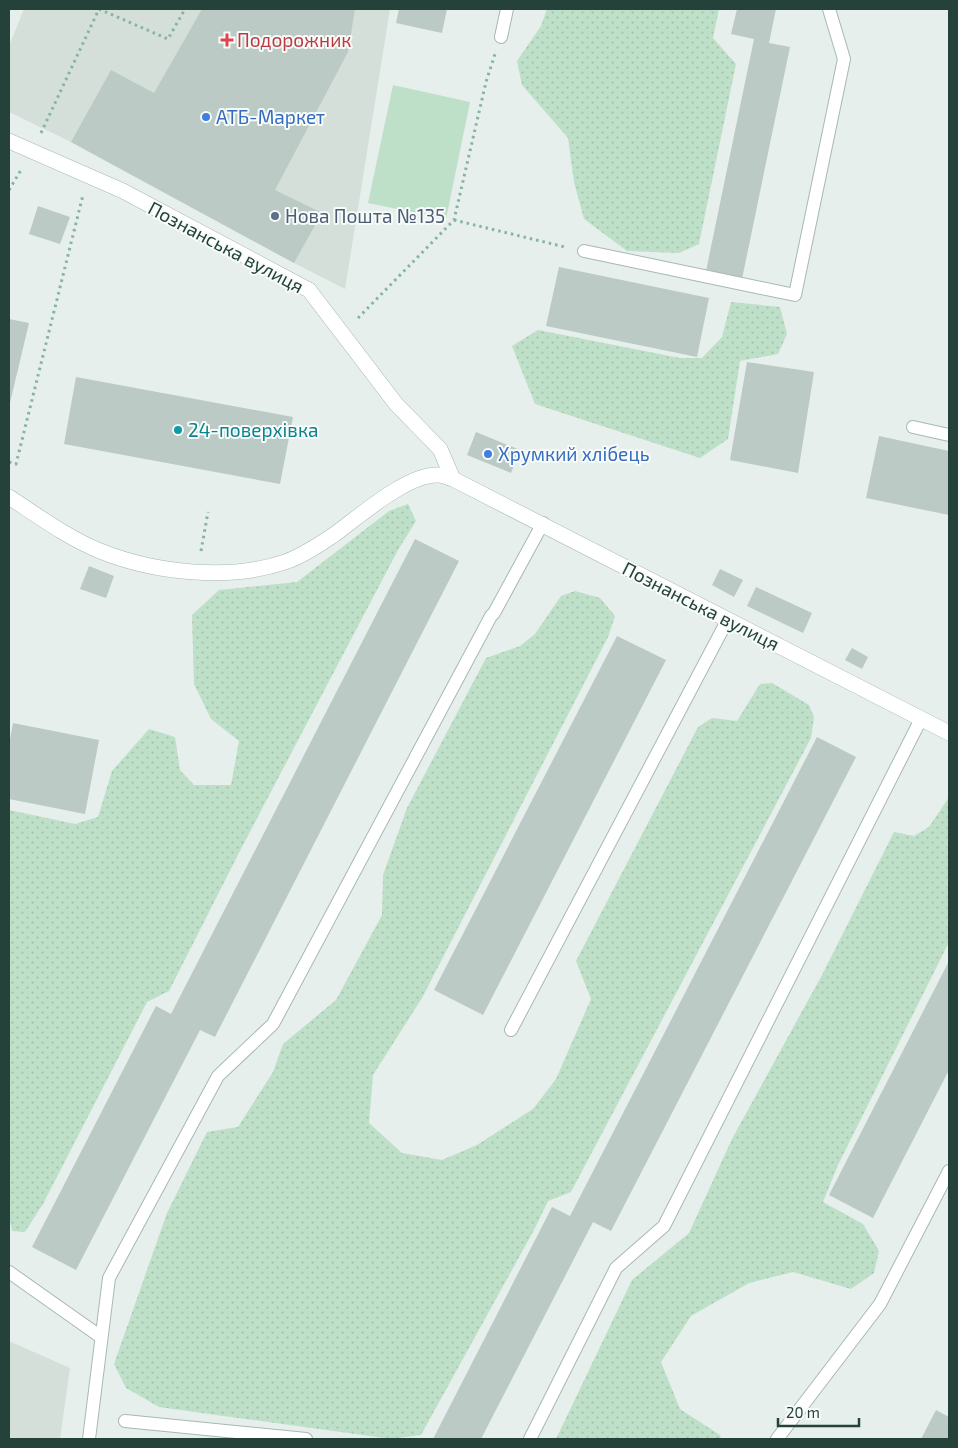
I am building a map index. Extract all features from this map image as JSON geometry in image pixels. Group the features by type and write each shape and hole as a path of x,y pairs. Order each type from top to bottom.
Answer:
{"street":[{"name":"Познанська вулиця","path":"9,141 123,191 309,290 396,404 440,449 453,479"},
{"name":"Познанська вулиця","path":"9,497 67,534 99,551 141,564 165,568 222,573 244,572 286,561 307,551 334,535 401,486 420,478 438,475 453,479 543,523 949,733"}],"lane":[{"path":"501,37 507,9"},
{"path":"584,251 795,295 844,59 829,9"},
{"path":"913,427 949,434"},
{"path":"89,1439 109,1278 218,1076 273,1024 543,523"},
{"path":"511,1030 728,619"},
{"path":"530,1439 616,1268 664,1226 921,719"},
{"path":"777,1439 880,1304 949,1171"},
{"path":"9,1272 101,1337"},
{"path":"125,1421 306,1439"}],"path":[{"path":"9,190 33,151 99,9 168,39 184,9"},
{"path":"340,331 360,316 454,220 486,82 501,37"},
{"path":"9,462 16,464 88,175"},
{"path":"454,220 584,251"},
{"path":"202,549 208,512"}],"shaded area":[{"path":"24,9 390,9 345,289 71,142 9,112 9,46"},
{"path":"9,1341 70,1368 60,1439 9,1439"}],"green space":[{"path":"547,9 719,9 713,38 736,64 699,244 679,253 627,251 584,219 574,182 568,138 522,85 517,61 541,26"},
{"path":"393,85 470,102 446,219 368,203"},
{"path":"731,302 780,307 787,334 778,354 740,361 728,439 700,458 535,404 512,346 538,330 680,358 702,358 722,337"},
{"path":"408,504 416,521 398,550 244,843 169,991 147,1002 43,1204 25,1232 12,1231 9,1216 9,810 75,824 98,817 112,771 149,729 175,737 180,770 194,785 231,785 239,741 211,719 194,684 192,615 219,590 297,582 389,511"},
{"path":"575,591 600,598 615,616 608,637 422,998 373,1075 369,1123 402,1153 442,1160 477,1145 533,1109 556,1079 591,999 576,961 698,727 712,718 737,721 760,684 772,683 809,705 814,717 811,738 571,1192 548,1201 534,1230 421,1435 391,1439 159,1407 126,1388 114,1364 167,1213 207,1132 238,1127 273,1072 283,1044 336,1000 382,915 383,875 407,808 486,658 520,646 535,634 561,596"},
{"path":"949,797 949,942 838,1165 823,1202 863,1224 879,1251 874,1273 851,1289 793,1272 749,1283 691,1316 661,1362 680,1409 720,1435 721,1439 556,1439 632,1280 689,1233 732,1139 822,975 894,832 914,836 929,827"}],"building":[{"path":"202,9 355,9 348,52 275,190 322,213 294,263 71,142 111,70 154,93"},
{"path":"399,9 447,9 442,33 396,23"},
{"path":"737,9 776,9 769,43 790,47 742,279 706,271 754,39 731,34"},
{"path":"38,206 70,217 60,244 29,234"},
{"path":"559,267 709,298 697,357 546,326"},
{"path":"9,319 29,323 9,407"},
{"path":"747,362 814,372 798,473 730,460"},
{"name":"24-поверхівка","path":"76,377 293,417 280,484 64,444"},
{"path":"476,432 520,450 511,473 467,455"},
{"path":"879,436 949,451 949,515 866,498"},
{"path":"415,539 459,561 215,1037 200,1030 76,1270 32,1247 156,1006 171,1014"},
{"path":"89,566 114,576 106,598 80,589"},
{"path":"720,569 743,580 734,597 712,585"},
{"path":"756,587 812,613 803,633 747,606"},
{"path":"617,636 666,660 483,1015 434,990"},
{"path":"852,648 868,657 862,669 845,660"},
{"path":"13,723 99,740 85,814 9,799 9,745"},
{"path":"817,737 856,757 611,1231 593,1222 481,1439 433,1439 552,1207 570,1216"},
{"path":"949,961 949,1070 873,1218 829,1195"},
{"path":"936,1410 949,1417 949,1439 921,1439"}],"place":[{"name":"Подорожник","path":"227,40"},
{"name":"АТБ-Маркет","path":"206,117"},
{"name":"Нова Пошта №135","path":"275,216"},
{"name":"24-поверхівка","path":"178,430"},
{"name":"Хрумкий хлібець","path":"488,454"}]}
